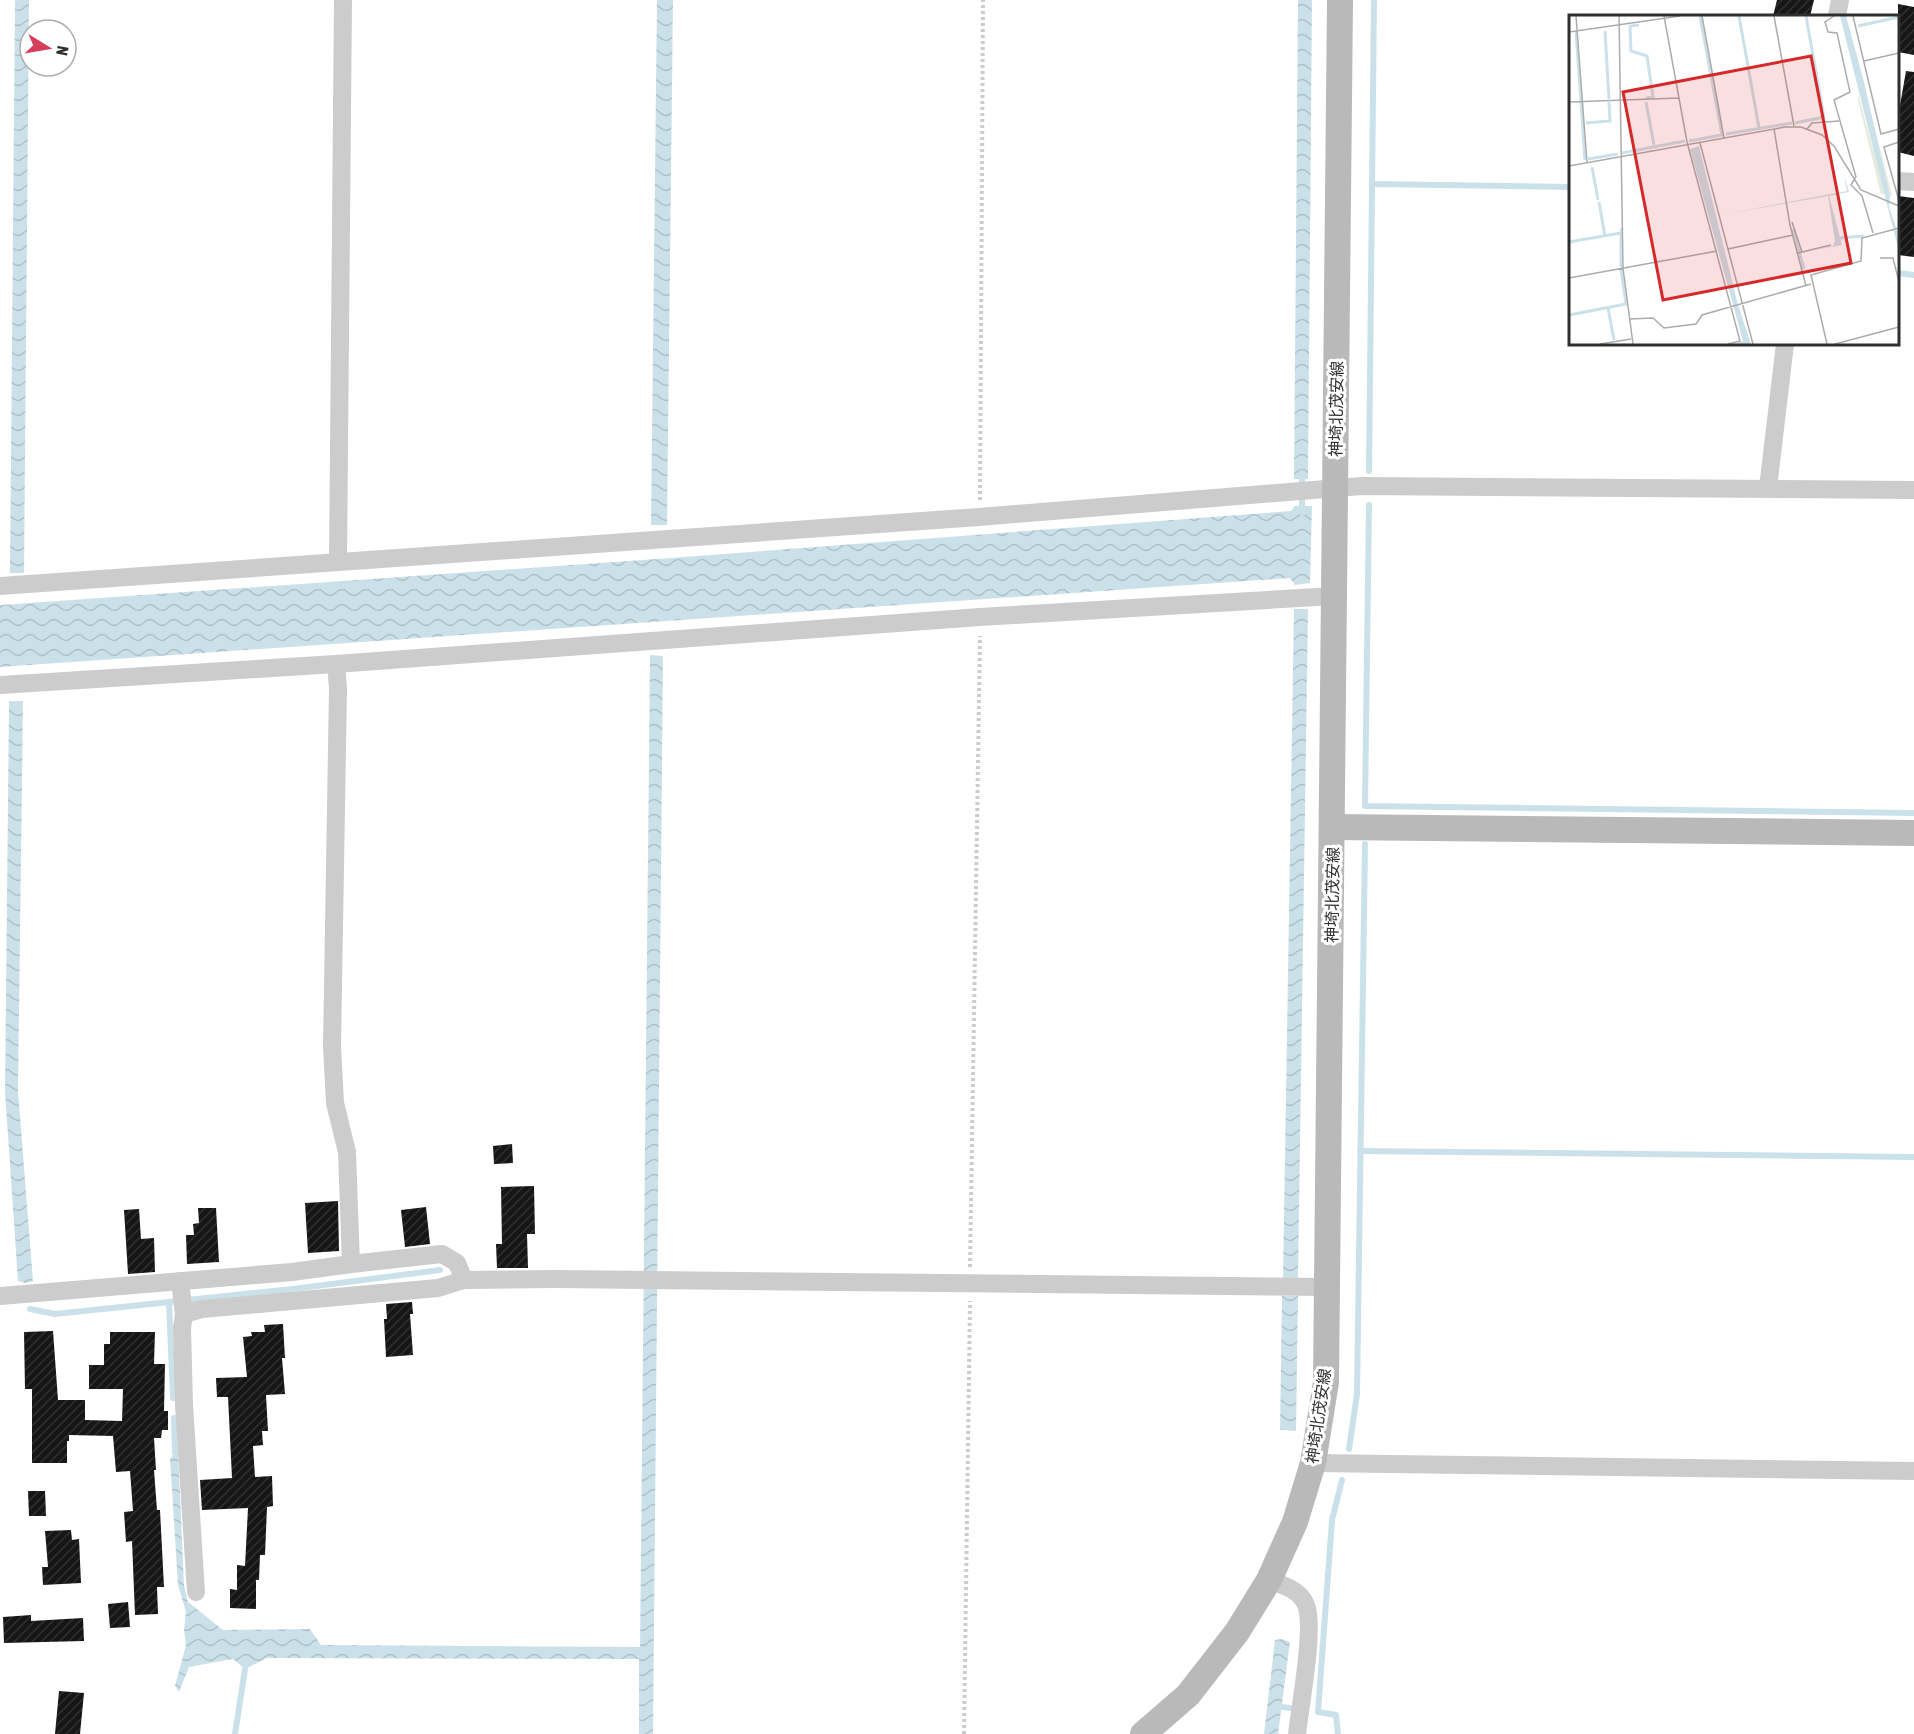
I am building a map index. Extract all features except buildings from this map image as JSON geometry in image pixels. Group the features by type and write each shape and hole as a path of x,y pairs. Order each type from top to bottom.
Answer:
{"main road":[{"name":"神埼北茂安線","path":"1143,1734 1188,1695 1237,1632 1269,1580 1295,1522 1313,1463 1326,1382 1332,827 1323,596 1324,489 1340,0"},
{"path":"1332,827 1914,833"}],"street":[{"path":"338,561 343,0"},
{"path":"1836,15 1840,0"},
{"path":"1899,181 1914,182"},
{"path":"1767,488 1785,345"},
{"path":"0,586 980,517 1362,486 1914,490"},
{"path":"0,686 980,617 1323,596"},
{"path":"336,664 338,688 332,1046 335,1103 347,1152 351,1264"},
{"path":"0,1296 182,1299 292,1272 442,1254 458,1263 464,1280"},
{"path":"182,1299 202,1309 438,1288 464,1280 1328,1287"},
{"path":"182,1299 184,1405 196,1592"},
{"path":"1313,1463 1914,1471"},
{"path":"1269,1580 1294,1590 1306,1605 1310,1627 1297,1734"}],"path":[{"path":"980,517 983,0"},
{"path":"964,1734 980,617"}],"water":[{"path":"15,0 29,0 29,18 18,18 18,78 28,78 24,573 10,573"},
{"path":"657,0 673,0 667,525 651,525"},
{"path":"1298,0 1312,0 1308,479 1294,479"},
{"path":"1295,506 1312,506 1310,583 1295,585 1290,578 0,667 0,605 657,559 1291,511"},
{"path":"1294,609 1308,609 1298,1278 1283,1278"},
{"path":"650,655 663,656 653,1734 639,1734 639,1659 267,1658 245,1669 233,1659 189,1667 179,1692 175,1686 186,1645 184,1630 186,1612 178,1585 170,1459 178,1450 184,1585 188,1602 223,1630 310,1629 321,1645 640,1647"},
{"path":"9,701 23,701 18,1091 33,1281 25,1283 18,1281 5,1092"},
{"path":"1282,1296 1298,1296 1296,1431 1280,1430"},
{"path":"1282,1639 1290,1642 1278,1734 1264,1734 1275,1640"}],"waterway":[{"path":"1369,471 1374,0"},
{"path":"1372,184 1569,187"},
{"path":"1899,273 1914,275"},
{"path":"1302,473 1302,513"},
{"path":"1369,505 1365,806 1914,813"},
{"path":"1349,1449 1357,1394 1365,844"},
{"path":"1360,1151 1914,1157"},
{"path":"30,1309 55,1314 293,1289 440,1270"},
{"path":"169,1302 173,1398"},
{"path":"174,1418 175,1453"},
{"path":"1338,1734 1336,1715 1318,1712 1332,1520 1342,1480"},
{"path":"235,1734 245,1669"},
{"path":"1275,1706 1290,1708"}]}
